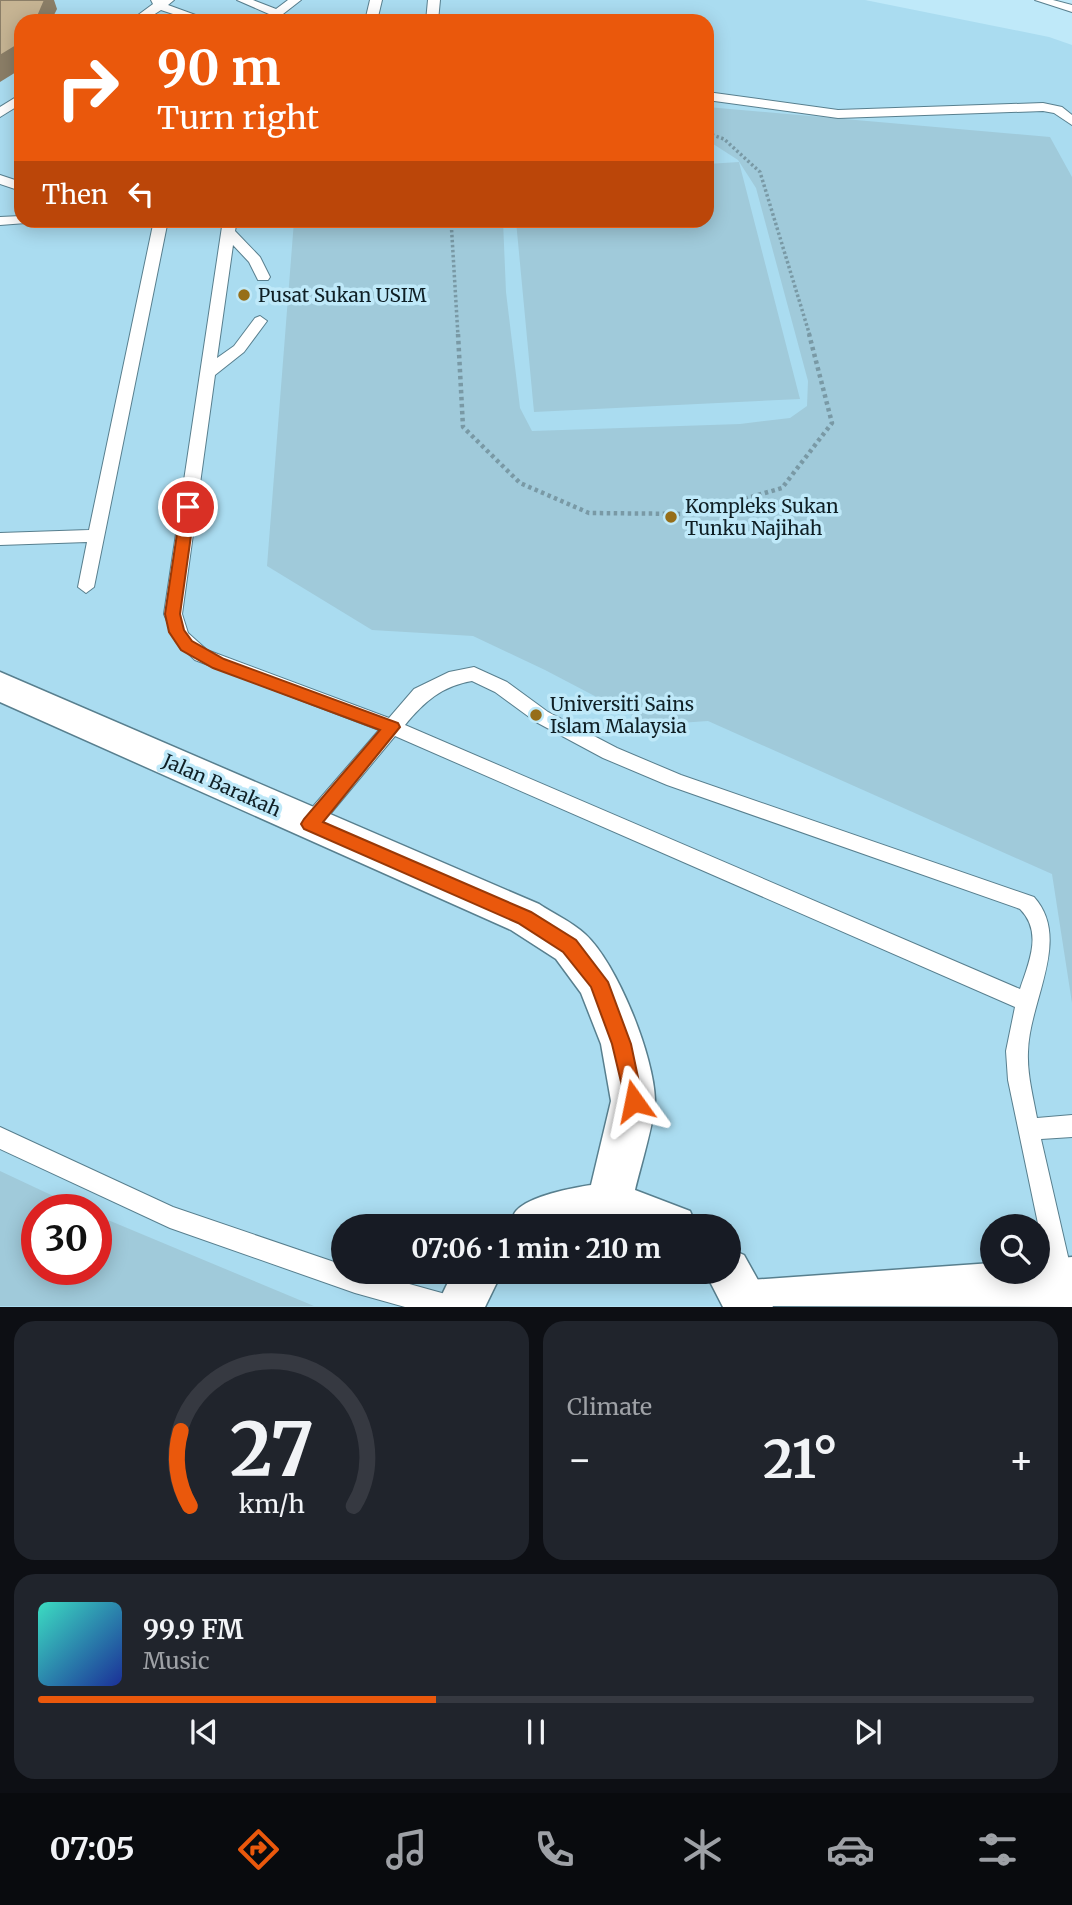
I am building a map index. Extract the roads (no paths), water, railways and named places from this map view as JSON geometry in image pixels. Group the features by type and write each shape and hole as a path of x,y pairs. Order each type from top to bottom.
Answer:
{"street":[{"name":"Jalan Barakah","path":"0,686 525,918 569,946 598,982 622,1044 634,1101 608,1208"},
{"path":"560,1214 608,1208 640,1214"},
{"path":"736,1284 750,1306 1067,1283"},
{"path":"459,1307 472,1284"}],"lane":[{"path":"243,0 277,13 295,0"},
{"path":"1041,0 1072,9"},
{"path":"146,14 162,2 190,14"},
{"path":"714,97 838,114 1043,107 1058,110 1072,121"},
{"path":"86,587 159,228"},
{"path":"229,228 173,614 177,632 187,645 218,664 392,727 1026,1002"},
{"path":"231,228 263,277"},
{"path":"207,374 239,349 260,321"},
{"path":"0,539 96,536"},
{"path":"310,824 420,694 455,677 474,674 501,687 542,717 610,753 674,780 1027,903 1040,916 1045,937 1026,1002 1017,1051 1019,1080 1028,1129 1067,1283"},
{"path":"1028,1129 1072,1126"},
{"path":"0,1138 170,1217 355,1281 449,1307"}],"place":[{"name":"Pusat Sukan USIM","path":"244,295"},
{"name":"Kompleks Sukan Tunku Najihah","path":"671,517"},
{"name":"Universiti Sains Islam Malaysia","path":"536,715"}]}
